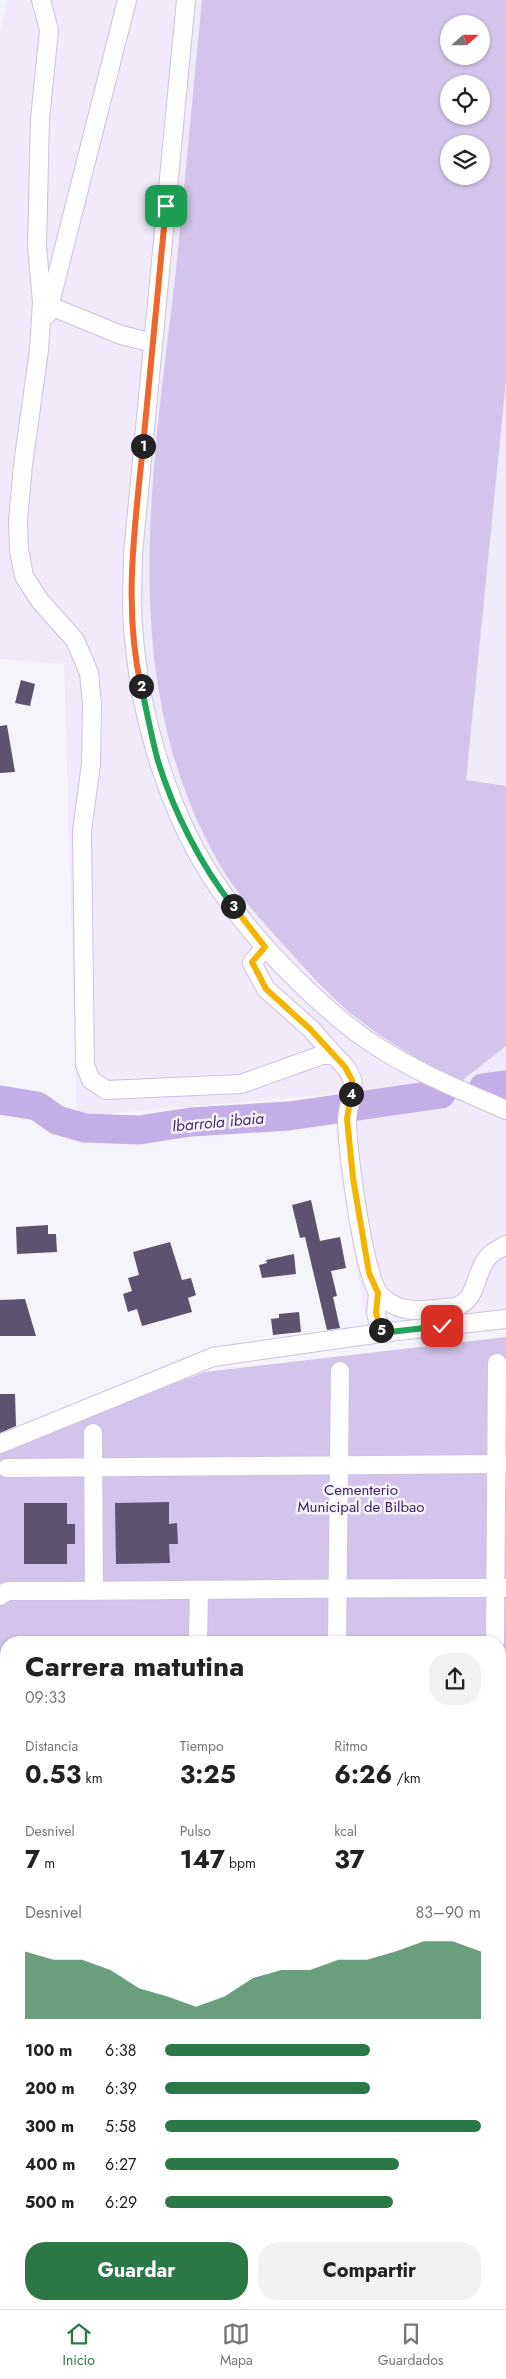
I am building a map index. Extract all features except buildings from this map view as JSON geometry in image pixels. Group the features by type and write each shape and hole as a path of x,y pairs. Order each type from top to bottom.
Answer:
{"street":[{"path":"40,0 49,30 40,119 37,248 42,302 39,350 23,465 18,520 19,550 24,576 40,601 75,640 89,673 92,704 91,764 82,831 83,1050 85,1065 90,1080 106,1090 241,1084 322,1055 334,1055"},
{"path":"39,350 127,0"},
{"path":"186,0 133,554 132,625 140,682 158,761 186,831 220,891 265,947 330,1013 383,1051 436,1080 506,1110"},
{"path":"50,306 121,335 153,343"},
{"path":"265,947 252,962 266,989 310,1029 345,1067 352,1080 347,1119 353,1178 369,1273 378,1293 390,1304 401,1309 420,1310 455,1307 471,1296 482,1266 490,1255 506,1245"},
{"path":"378,1293 376,1313 381,1333"},
{"path":"0,1444 213,1357 381,1333 506,1319"},
{"path":"496,1636 500,1588 501,1464 497,1363"},
{"path":"337,1636 340,1371"},
{"path":"93,1432 94,1591"},
{"path":"7,1468 501,1464"},
{"path":"0,1596 7,1591 199,1591 337,1587 500,1588"},
{"path":"198,1636 199,1591"}],"shaded area":[{"path":"7,0 506,0 506,1310 411,1316 396,1321 388,1310 365,1315 351,1237 334,1094 77,1116 64,664 0,659 0,36"}],"green space":[{"path":"202,0 506,0 506,380 466,780 506,786 506,1046 460,1082 378,1034 333,998 280,941 233,885 220,865 188,798 166,728 154,658 150,586 151,514 156,441 177,259"},
{"name":"Cementerio Municipal de Bilbao","path":"506,1337 506,1636 0,1636 0,1449 205,1372"}],"waterway":[{"name":"Ibarrola ibaia","path":"483,1088 506,1085"},
{"name":"Ibarrola ibaia","path":"0,1100 37,1106 57,1120 85,1128 139,1130 191,1122 289,1116 441,1094"}],"route":[{"path":"166,206 133,554 132,625 140,682 158,761 186,831 220,891 265,947 252,962 266,989 310,1029 345,1067 352,1080 347,1119 353,1178 369,1273 378,1293 376,1313 381,1333 442,1326"}]}
